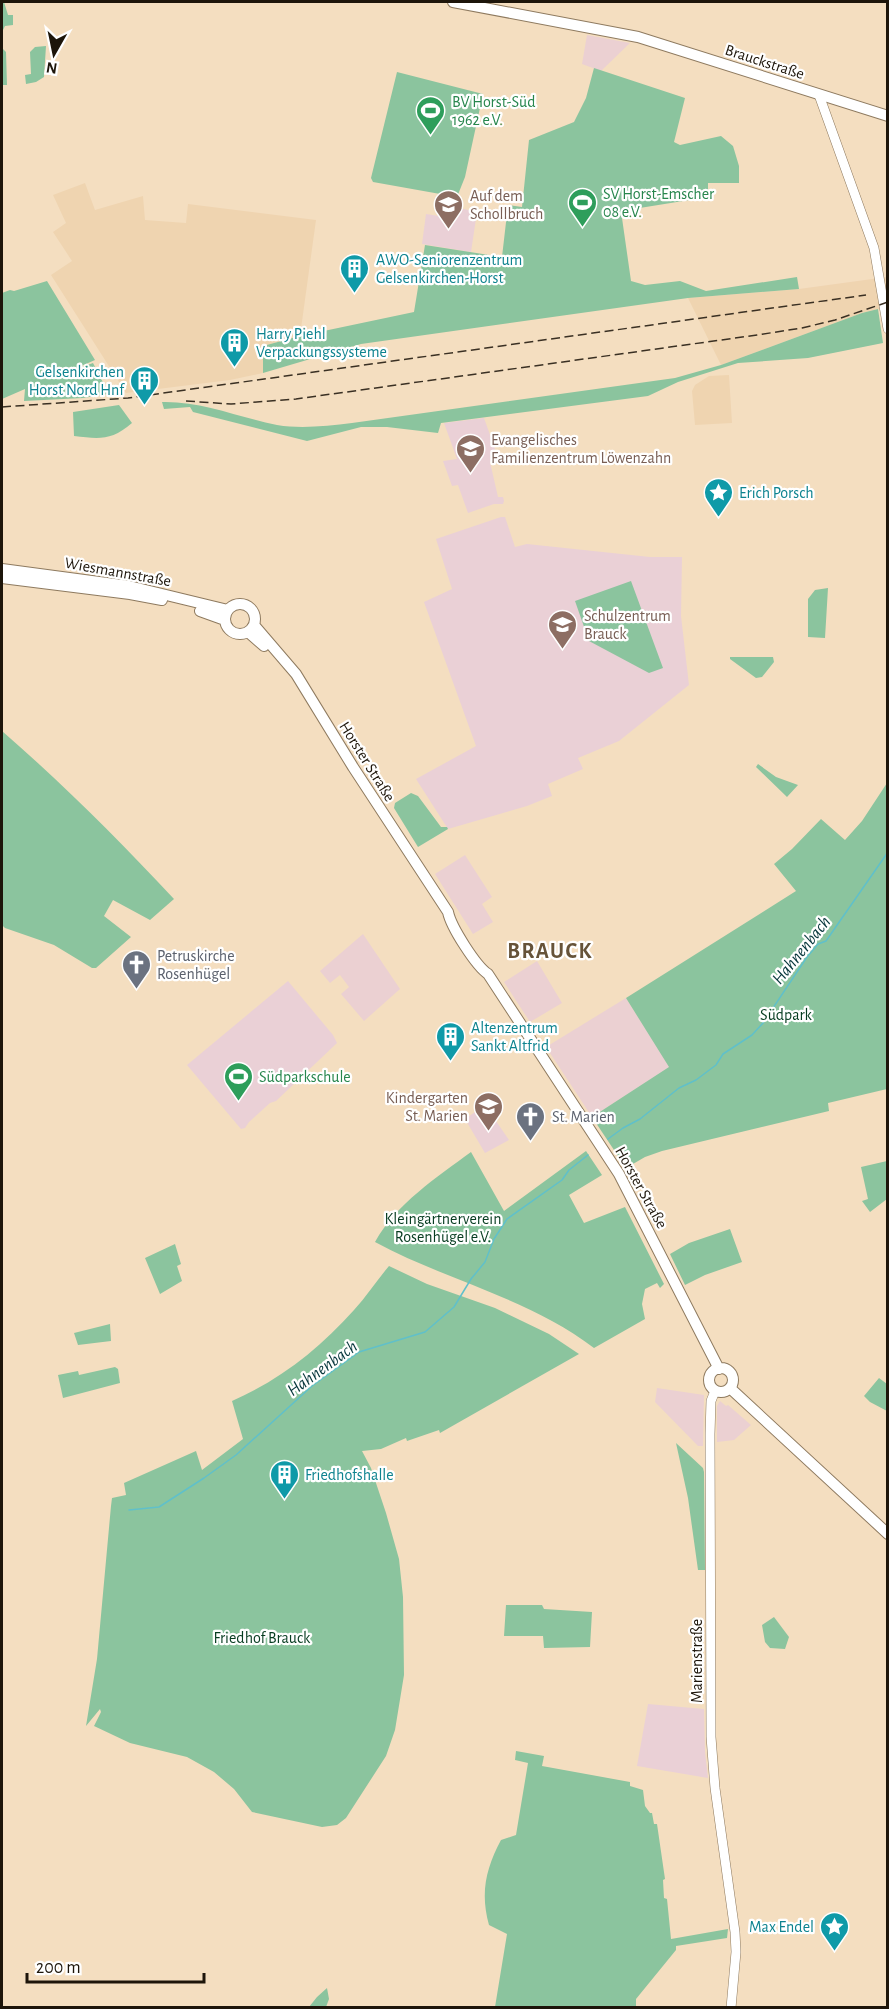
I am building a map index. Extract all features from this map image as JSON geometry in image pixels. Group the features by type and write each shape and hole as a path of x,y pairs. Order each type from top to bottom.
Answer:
{"main road":[{"name":"Brauckstraße","path":"453,2 633,36 888,116"},
{"name":"Wiesmannstraße","path":"2,569 129,585 226,615"},
{"name":"Wiesmannstraße","path":"2,578 154,598 206,613 226,615"},
{"path":"237,604 247,605 254,612 251,629 243,634 233,633 226,626 226,615 237,604"},
{"name":"Horster Straße","path":"251,629 296,674 449,918 619,1174 716,1371"},
{"path":"726,1370 732,1376 733,1381 730,1388 723,1392 715,1391 709,1382 716,1371 726,1370"},
{"path":"730,1388 888,1534"}],"street":[{"path":"819,95 874,248 888,330"},
{"name":"Marienstraße","path":"715,1391 711,1401 710,1434 712,1755 735,1932 736,1952 731,2007"}],"shaded area":[{"path":"587,35 630,43 601,71 582,64"},
{"path":"85,183 95,210 143,196 145,220 186,223 188,204 316,220 300,336 263,346 263,373 230,380 126,393 51,275 72,261 53,232 66,223 53,195"},
{"name":"Auf dem Schollbruch","path":"441,201 477,212 471,252 422,244 426,214 439,216"},
{"path":"887,277 887,307 862,313 721,365 688,298 799,289"},
{"path":"729,375 732,423 695,425 692,391 695,385 709,376"},
{"name":"Evangelisches Familienzentrum Löwenzahn","path":"484,418 499,460 490,462 498,497 503,497 504,501 503,504 494,504 468,513 458,485 452,486 443,461 457,459 444,423"},
{"name":"Schulzentrum Brauck","path":"505,517 515,547 527,544 650,557 682,557 681,616 689,685 619,741 578,758 583,769 548,784 552,796 527,806 448,829 416,779 476,746 424,602 452,589 436,539"},
{"path":"465,855 492,897 482,904 493,922 473,934 435,874"},
{"path":"363,934 400,989 364,1021 341,994 349,987 340,975 330,983 320,971"},
{"path":"537,961 562,1003 530,1022 504,982"},
{"name":"Südparkschule","path":"288,981 333,1035 337,1043 276,1101 270,1103 245,1128 241,1129 187,1065"},
{"path":"626,998 670,1067 592,1117 546,1047"},
{"name":"Kindergarten St. Marien","path":"485,1105 509,1140 485,1153 465,1119"},
{"path":"657,1388 704,1395 703,1446 698,1446 655,1402"},
{"path":"720,1401 751,1425 734,1440 717,1442 717,1406"},
{"path":"648,1704 704,1709 708,1778 637,1766"}],"green space":[{"path":"2,2 4,2 8,15 13,15 13,25 5,26 2,32"},
{"path":"46,46 44,77 26,84 25,75 31,74 30,52 35,47"},
{"path":"2,48 6,52 7,85 2,85"},
{"path":"594,68 685,98 674,142 680,145 721,136 733,146 739,166 739,183 708,183 708,197 621,211 631,281 645,285 680,281 706,291 797,277 799,289 688,298 361,344 263,373 263,346 414,312 425,245 502,257 508,205 522,207 529,140 574,122 586,98"},
{"name":"BV Horst-Süd 1962 e.V.","path":"397,72 483,94 465,177 457,197 373,182 371,178"},
{"path":"47,281 95,360 63,374 93,363 109,394 83,398 24,401 25,389 2,399 2,293"},
{"path":"878,309 883,343 808,358 738,363 678,382 648,396 441,423 438,433 387,427 361,427 307,441 193,412 190,407 164,409 162,402 191,404 262,422 295,427 352,423 675,378 721,365"},
{"path":"119,405 132,423 125,429 104,437 74,436 73,412"},
{"path":"631,581 663,668 649,673 589,641 575,601"},
{"path":"828,588 825,638 808,637 808,599 815,590"},
{"path":"730,657 773,657 774,662 762,677 756,678"},
{"path":"2,731 90,813 174,899 150,920 113,900 104,916 131,937 96,968 92,968 54,945 2,925"},
{"path":"758,764 776,777 798,785 787,797 756,767"},
{"name":"Südpark","path":"887,783 887,1089 828,1103 829,1111 662,1151 645,1157 626,1168 592,1117 669,1067 626,998 796,891 774,864 821,819 845,840 862,821"},
{"path":"411,793 418,796 441,827 448,829 418,847 394,808 395,803"},
{"name":"Kleingärtnerverein Rosenhügel e.V.","path":"586,1151 602,1175 569,1195 584,1223 625,1207 664,1284 660,1288 657,1283 645,1289 642,1304 645,1319 594,1348 542,1316 402,1256 375,1242 394,1215 406,1203 471,1152 504,1211"},
{"path":"887,1161 887,1199 870,1212 862,1201 868,1199 861,1167"},
{"path":"730,1229 742,1262 685,1285 670,1254 689,1243"},
{"path":"175,1244 181,1264 177,1266 182,1281 160,1294 145,1258"},
{"name":"Friedhof Brauck","path":"389,1266 427,1284 495,1308 549,1334 579,1354 440,1433 439,1430 407,1441 406,1438 381,1449 362,1451 371,1468 399,1559 403,1597 404,1675 395,1730 386,1756 346,1818 337,1825 322,1827 252,1812 234,1789 214,1772 187,1757 130,1743 94,1726 101,1712 100,1709 86,1726 97,1659 111,1506 112,1498 126,1495 124,1483 196,1451 202,1470 243,1439 232,1401 250,1393 282,1373 327,1338 354,1310"},
{"path":"110,1324 111,1341 78,1345 74,1333"},
{"path":"115,1367 118,1369 120,1383 63,1398 58,1375 78,1371 79,1375"},
{"path":"879,1378 887,1384 887,1411 864,1396"},
{"path":"676,1443 703,1468 704,1472 705,1570 698,1570 688,1498"},
{"path":"506,1605 542,1605 544,1609 592,1612 590,1647 544,1648 543,1636 504,1636"},
{"path":"774,1617 789,1637 785,1649 770,1648 765,1642 762,1625"},
{"path":"516,1751 544,1756 542,1766 630,1782 630,1786 643,1790 645,1806 652,1813 654,1824 657,1824 665,1879 663,1880 664,1898 667,1899 671,1939 728,1929 727,1938 676,1946 676,1950 636,1999 636,2007 495,2007 507,1934 489,1925 485,1891 488,1871 501,1840 516,1835 528,1763 515,1760"},
{"path":"327,1988 329,1999 326,2007 309,2007 317,1997"}],"waterway":[{"name":"Hahnenbach","path":"608,1139 640,1119 679,1088 696,1080 716,1065 723,1054 752,1035 763,1023 807,957 818,944 826,941 888,852"},
{"name":"Hahnenbach","path":"129,1510 159,1507 204,1478 236,1455 312,1386 359,1352 425,1332 454,1307 471,1279 485,1262 494,1239 507,1219 562,1180 569,1170 588,1155"}],"railway":[{"path":"2,407 128,398 866,295"},
{"path":"186,401 231,404 296,399 757,335 835,320 888,302"}],"place":[{"name":"BV Horst-Süd 1962 e.V.","path":"431,136"},
{"name":"SV Horst-Emscher 08 e.V.","path":"582,228"},
{"name":"Auf dem Schollbruch","path":"449,230"},
{"name":"AWO-Seniorenzentrum Gelsenkirchen-Horst","path":"355,294"},
{"name":"Harry Piehl Verpackungssysteme","path":"235,368"},
{"name":"Gelsenkirchen Horst Nord Hnf","path":"145,406"},
{"name":"Evangelisches Familienzentrum Löwenzahn","path":"470,474"},
{"name":"Erich Porsch","path":"718,518"},
{"name":"Schulzentrum Brauck","path":"563,650"},
{"name":"Petruskirche Rosenhügel","path":"136,990"},
{"name":"Altenzentrum Sankt Altfrid","path":"450,1062"},
{"name":"Südparkschule","path":"238,1102"},
{"name":"Kindergarten St. Marien","path":"489,1132"},
{"name":"St. Marien","path":"531,1142"},
{"name":"Friedhofshalle","path":"284,1500"},
{"name":"Max Endel","path":"835,1952"}],"district":[{"name":"BRAUCK","path":"550,950"}]}
